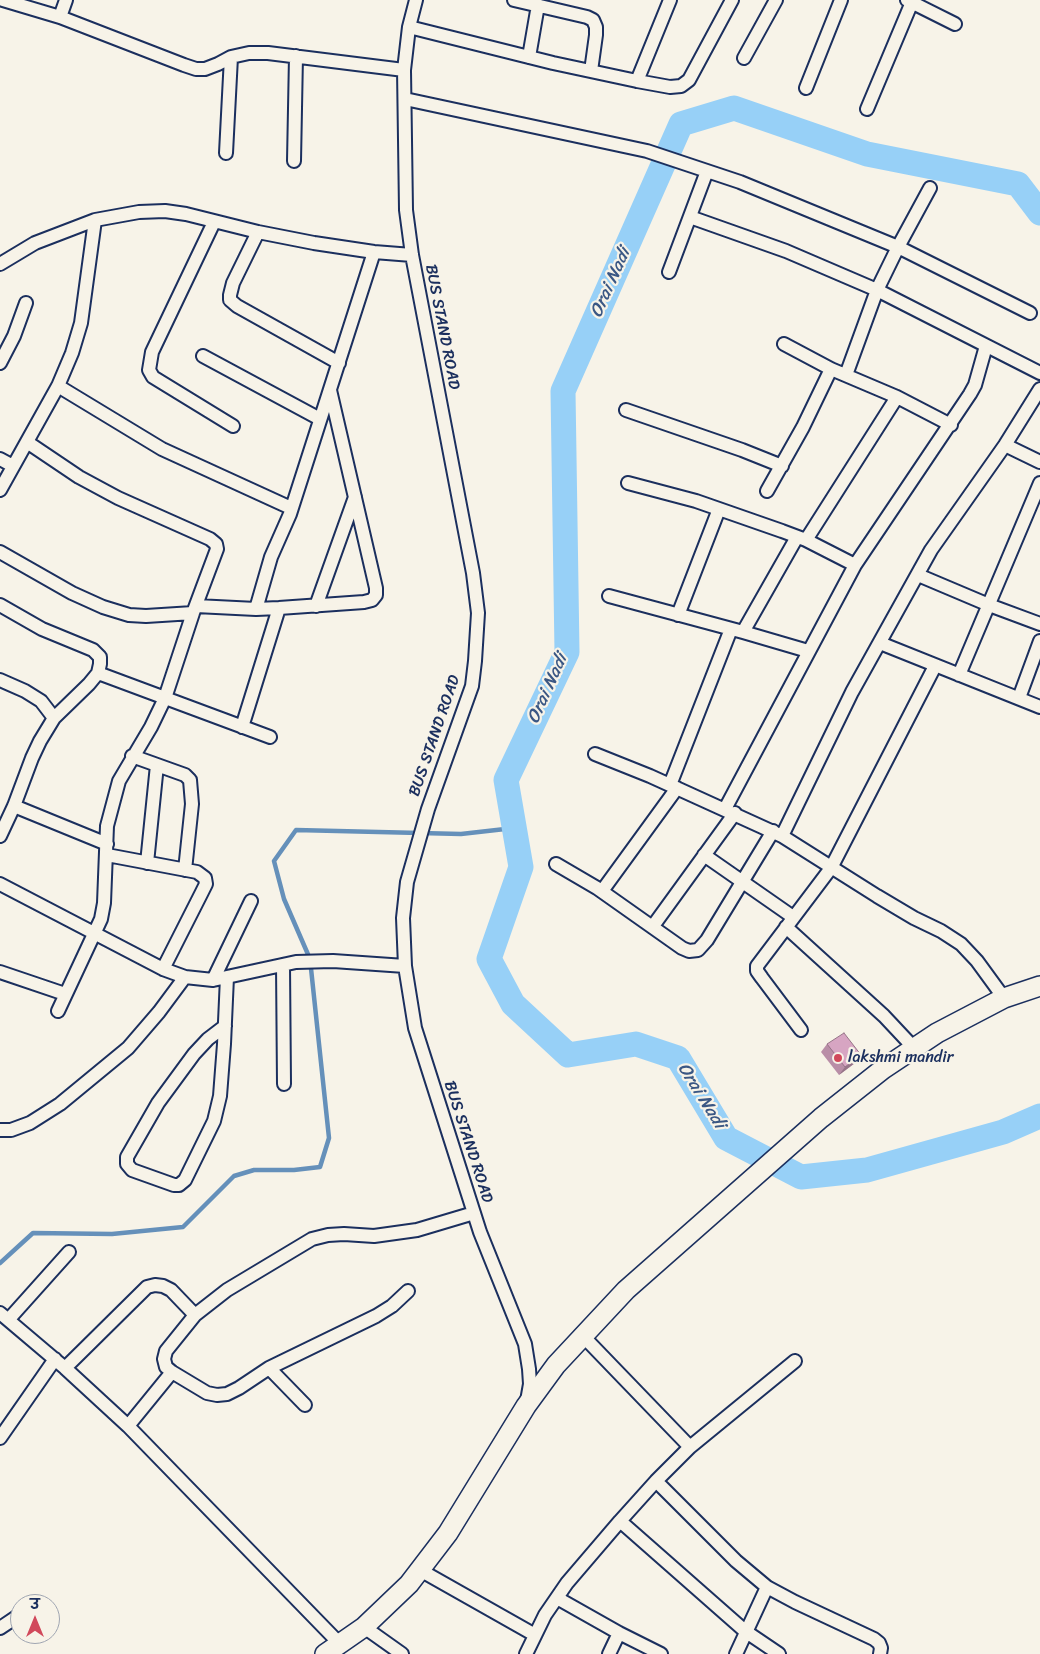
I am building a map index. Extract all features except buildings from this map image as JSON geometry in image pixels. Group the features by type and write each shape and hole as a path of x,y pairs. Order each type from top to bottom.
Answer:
{"street":[{"path":"3,0 60,17 196,68 205,68 231,57 248,53 268,53 404,70"},
{"path":"60,17 66,0"},
{"name":"BUS STAND ROAD","path":"416,0 409,27 404,70 406,210 412,255 471,564 478,613 472,686 428,809 407,882 404,918 405,966 415,1028 480,1232 525,1344 530,1384 526,1406"},
{"path":"514,0 593,20 596,27 596,35 591,71"},
{"path":"637,81 670,0"},
{"path":"409,27 529,58 670,87 681,86 689,80 732,0"},
{"path":"744,58 776,0"},
{"path":"806,88 841,0"},
{"path":"867,109 910,1 955,24"},
{"path":"529,58 538,6"},
{"path":"294,161 296,56"},
{"path":"226,153 231,57"},
{"path":"404,99 647,151 707,171 898,246 1030,313"},
{"path":"669,272 707,171"},
{"path":"846,375 877,290 898,246 930,188"},
{"path":"2,259 96,220 139,212 164,211 186,214 258,232 374,252 412,255"},
{"path":"690,217 786,251 877,290 1040,373"},
{"path":"0,490 58,386 72,353 81,323 96,220"},
{"path":"214,222 152,352 149,370 153,377 233,426"},
{"path":"258,232 233,284 230,300 237,306 339,363"},
{"path":"256,609 339,363 374,252"},
{"path":"0,363 14,336 26,303"},
{"path":"784,344 831,369 897,397 951,424"},
{"path":"653,926 704,855 730,811 808,652 855,565 951,424 975,385 986,346"},
{"path":"203,356 320,419"},
{"path":"766,491 804,427 831,369"},
{"path":"58,386 162,449 291,508"},
{"path":"556,864 602,891 682,948 689,951 698,950 707,940 742,882 778,833 852,692 932,550 1005,445 1040,389"},
{"path":"0,552 72,593 129,615 146,616 194,609 256,609 316,606 372,600 376,595 376,588 330,390"},
{"path":"602,891 674,786 737,630 802,539 897,397"},
{"path":"626,410 726,444 782,466"},
{"path":"27,442 79,476 118,498 210,539 216,544 217,549 194,609 165,698 151,727 132,756 119,781 111,804 107,826 104,903 101,919 96,934 58,1011"},
{"path":"1005,445 1040,462"},
{"path":"0,459 13,466"},
{"path":"628,483 719,509 802,539 855,565"},
{"path":"960,676 1040,483"},
{"path":"316,606 355,497"},
{"path":"678,615 719,509"},
{"path":"918,575 1040,624"},
{"path":"609,596 737,630 808,652"},
{"path":"0,605 42,629 92,650 100,657 98,673 54,718 40,741 0,836"},
{"path":"242,727 279,608"},
{"path":"1019,698 1040,641"},
{"path":"880,643 1040,706"},
{"path":"801,1030 757,971 757,966 831,868 935,666"},
{"path":"98,673 270,737"},
{"path":"0,680 25,690 41,701 54,718"},
{"path":"594,754 674,786 778,833 831,868 961,944 977,960 1004,998"},
{"path":"132,756 185,775 190,780 192,804 185,870"},
{"path":"147,863 157,765"},
{"path":"14,806 107,849 147,863 202,874 206,884 164,969"},
{"path":"704,855 742,882 790,922 914,1048"},
{"path":"0,884 164,969 185,977 214,980 290,963 333,961 405,966"},
{"path":"214,980 251,902"},
{"path":"284,1084 290,963"},
{"path":"0,972 65,994"},
{"path":"225,1026 208,1039 199,1049 158,1103 127,1157 127,1164 132,1170 174,1185 179,1185 185,1180 214,1121 220,1096 225,1026 227,976"},
{"path":"0,1130 11,1130 30,1124 60,1104 128,1048 160,1012 185,977"},
{"path":"69,1252 5,1316 128,1426 333,1649 364,1627 409,1584 448,1533 526,1406 556,1364 626,1290 821,1118 883,1069 936,1033 1004,998 1040,986"},
{"path":"408,1291 392,1306 376,1316 269,1368 227,1394 217,1395 207,1392 166,1367 164,1359 166,1351 195,1315 227,1290 312,1239 328,1235 374,1236 418,1230 474,1213"},
{"path":"65,1368 147,1287 163,1286 170,1290 195,1315"},
{"path":"583,1336 690,1447"},
{"path":"0,1438 55,1359"},
{"path":"526,1654 545,1616 567,1584 656,1481 690,1447 795,1362"},
{"path":"269,1368 306,1404"},
{"path":"128,1426 172,1372"},
{"path":"656,1481 736,1561 767,1586 794,1602 874,1639 881,1648 880,1654"},
{"path":"620,1521 746,1631 779,1654"},
{"path":"420,1570 535,1635"},
{"path":"736,1654 767,1586"},
{"path":"557,1598 658,1653"},
{"path":"364,1627 402,1654"},
{"path":"609,1654 619,1633"}],"waterway":[{"name":"Orai Nadi","path":"1040,213 1018,184 867,154 734,108 681,124 563,391 567,652 506,780 521,867 489,959 513,1004 568,1055 636,1044 678,1058 726,1138 801,1177 867,1170 1003,1132 1040,1116"},
{"path":"0,1263 33,1233 112,1234 183,1227 234,1176 254,1170 294,1170 320,1167 329,1138 310,959 284,899 274,861 296,830 461,834 514,828"}],"place":[{"name":"lakshmi mandir","path":"838,1058"}]}
